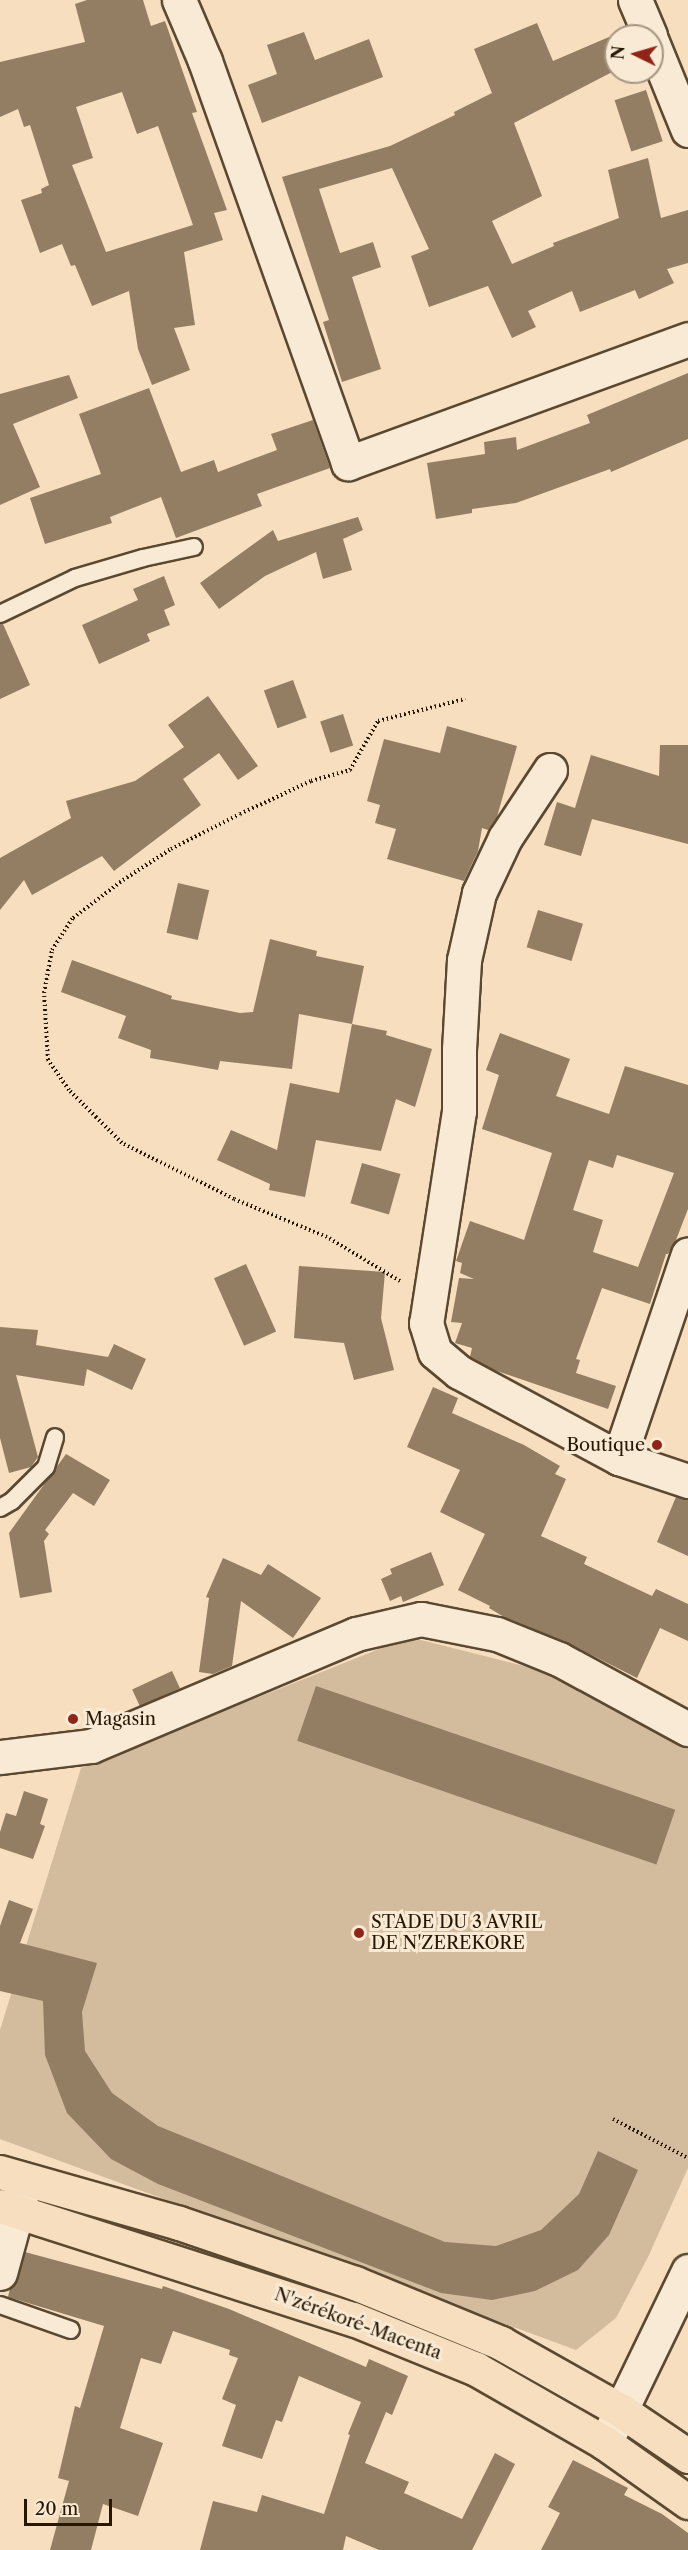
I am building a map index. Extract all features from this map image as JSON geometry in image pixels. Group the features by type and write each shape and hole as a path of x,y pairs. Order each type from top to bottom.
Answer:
{"highway":[{"path":"13,2174 179,2223 355,2283 501,2343 620,2410 688,2456"},
{"name":"N'zérékoré-Macenta","path":"8,2208 353,2319 476,2369 605,2443 688,2502"}],"street":[{"path":"179,0 205,62 348,463 688,339"},
{"path":"635,0 645,24"},
{"path":"664,71 688,130"},
{"path":"550,770 505,838 479,893 464,960 459,1049 459,1111 426,1323 435,1352 459,1372 619,1458 688,1481"},
{"path":"619,1458 688,1254"},
{"path":"0,1757 91,1746 356,1635 421,1619 497,1634 559,1659 688,1729"},
{"path":"0,2273 13,2174"},
{"path":"605,2443 688,2271"}],"lane":[{"path":"0,614 75,578 143,558 194,547"},
{"path":"0,1508 12,1500 46,1467 55,1437"},
{"path":"0,2305 71,2330"}],"path":[{"path":"426,1323 400,1280 336,1242 234,1198 122,1143 69,1090 48,1060 44,993 52,950 73,918 123,880 171,849 240,814 311,781 350,770 378,722 465,699"},
{"path":"613,2119 688,2158"}],"shaded area":[{"name":"STADE DU 3 AVRIL DE N'ZEREKORE","path":"409,1637 552,1673 688,1749 688,2168 649,2255 616,2318 576,2350 0,2139 0,2030 81,1768"}],"building":[{"path":"87,0 143,0 151,26 165,21 197,112 192,113 227,210 214,213 223,240 184,252 195,325 174,328 190,370 152,385 138,349 129,291 92,306 75,265 71,266 62,244 40,253 21,200 42,193 41,189 49,185 30,125 24,127 18,109 0,117 0,62 85,42 75,4","holes":["122,92 137,134 158,126 193,225 106,252 72,165 93,158 76,107"]},
{"path":"537,23 553,61 604,39 604,76 514,123 542,196 492,221 512,264 554,246 553,243 619,218 608,170 648,158 661,218 688,210 688,263 667,269 674,283 639,299 635,290 580,312 572,291 528,311 536,327 512,338 488,286 429,307 411,256 429,249 392,168 319,189 340,253 373,242 381,267 352,277 381,369 342,382 323,322 329,320 282,177 390,146 455,115 454,112 492,93 474,49"},
{"path":"304,32 315,60 369,39 383,77 262,123 248,85 277,74 267,45"},
{"path":"646,90 663,141 631,152 615,100"},
{"path":"688,373 688,439 611,472 610,469 516,503 472,509 472,513 436,519 427,463 485,454 484,442 516,437 517,450 590,423 587,415"},
{"path":"69,375 78,398 13,424 40,487 0,505 0,394"},
{"path":"149,388 181,472 214,460 218,472 277,450 271,434 313,420 330,468 257,494 262,506 176,538 161,497 110,517 112,523 45,544 30,498 101,474 79,414"},
{"path":"358,517 363,530 343,539 352,570 323,579 316,552 265,576 219,609 200,583 273,530 278,541"},
{"path":"164,576 175,605 164,610 170,625 147,634 150,641 99,664 82,625 138,600 133,589"},
{"path":"0,624 3,624 30,685 0,699"},
{"path":"293,680 307,718 278,728 264,691"},
{"path":"208,696 258,766 238,780 219,753 183,779 201,805 114,871 102,856 32,895 24,880 0,910 0,858 71,818 66,801 135,781 184,747 168,725"},
{"path":"343,714 353,745 330,753 320,721"},
{"path":"447,726 517,746 497,817 488,830 482,828 478,851 464,881 387,859 396,829 375,823 380,805 367,801 384,739 440,753"},
{"path":"660,745 688,745 688,844 592,819 581,856 544,845 557,802 575,808 591,755 659,776"},
{"path":"178,883 209,890 198,940 167,933"},
{"path":"538,910 583,924 572,961 527,947"},
{"path":"270,939 317,951 316,956 364,966 352,1024 299,1014 292,1069 220,1061 218,1070 150,1058 151,1050 118,1038 126,1016 61,992 72,960 172,996 171,999 240,1013 253,1012"},
{"path":"352,1024 387,1031 386,1035 432,1049 415,1107 396,1099 381,1151 316,1140 305,1197 269,1190 270,1184 217,1160 231,1130 277,1150 290,1083 339,1093"},
{"path":"500,1033 570,1059 556,1096 609,1114 625,1066 688,1085 688,1209 676,1240 666,1254 650,1304 602,1288 576,1359 580,1360 576,1373 616,1386 608,1409 494,1370 470,1357 472,1348 455,1343 462,1323 451,1322 459,1278 474,1279 460,1273 462,1263 456,1261 470,1221 524,1240 552,1153 482,1129 499,1075 486,1070","holes":["617,1155 674,1173 638,1267 593,1252 603,1220 573,1210 589,1160 613,1168"]},
{"path":"362,1163 400,1174 389,1214 350,1203"},
{"path":"246,1264 276,1332 244,1346 214,1278"},
{"path":"299,1266 385,1272 381,1318 394,1370 354,1380 344,1343 294,1338"},
{"path":"0,1327 38,1330 36,1345 108,1357 114,1344 146,1359 132,1390 87,1369 84,1386 16,1375 38,1457 31,1467 9,1473 0,1438"},
{"path":"433,1387 458,1398 452,1413 524,1445 560,1466 555,1474 566,1479 541,1536 587,1557 584,1564 652,1596 656,1589 688,1604 688,1641 660,1628 637,1678 566,1642 504,1617 489,1608 490,1606 458,1590 485,1534 440,1512 460,1470 407,1447"},
{"path":"66,1454 110,1480 94,1506 73,1493 45,1530 49,1534 44,1541 52,1592 20,1598 9,1533"},
{"path":"676,1497 688,1499 688,1556 657,1542"},
{"path":"431,1552 444,1585 403,1602 401,1596 390,1601 381,1579 392,1574 390,1569"},
{"path":"223,1558 261,1575 268,1564 321,1598 293,1638 241,1601 232,1666 213,1674 199,1672 209,1598 206,1597"},
{"path":"172,1671 180,1688 140,1707 132,1690"},
{"path":"316,1686 675,1810 656,1865 297,1741"},
{"path":"24,1791 48,1799 40,1824 45,1826 33,1859 0,1848 0,1832 6,1813 16,1816"},
{"path":"9,1900 33,1909 20,1943 97,1963 82,2012 85,2051 112,2093 158,2126 445,2242 496,2246 541,2230 579,2194 598,2151 638,2170 609,2235 578,2270 535,2291 492,2300 441,2293 158,2184 111,2159 67,2113 45,2055 43,2001 0,1991 0,1926"},
{"path":"25,2252 162,2289 163,2286 229,2309 366,2367 369,2359 408,2376 392,2415 386,2412 365,2463 409,2482 404,2493 462,2519 495,2453 515,2464 472,2550 379,2550 346,2536 343,2550 200,2550 213,2501 257,2512 262,2495 324,2514 350,2435 348,2434 361,2402 299,2376 282,2422 276,2420 262,2459 222,2446 236,2405 222,2399 238,2358 229,2355 230,2350 173,2331 161,2364 141,2358 120,2428 163,2443 138,2516 103,2504 91,2550 50,2550 69,2481 58,2478 75,2406 80,2408 104,2326 8,2297 10,2288 18,2278"},
{"path":"573,2460 628,2488 624,2495 662,2514 688,2533 688,2550 541,2550 560,2513 548,2507"}],"place":[{"name":"Boutique","path":"657,1445"},
{"name":"Magasin","path":"73,1719"},
{"name":"STADE DU 3 AVRIL DE N'ZEREKORE","path":"359,1933"}]}
